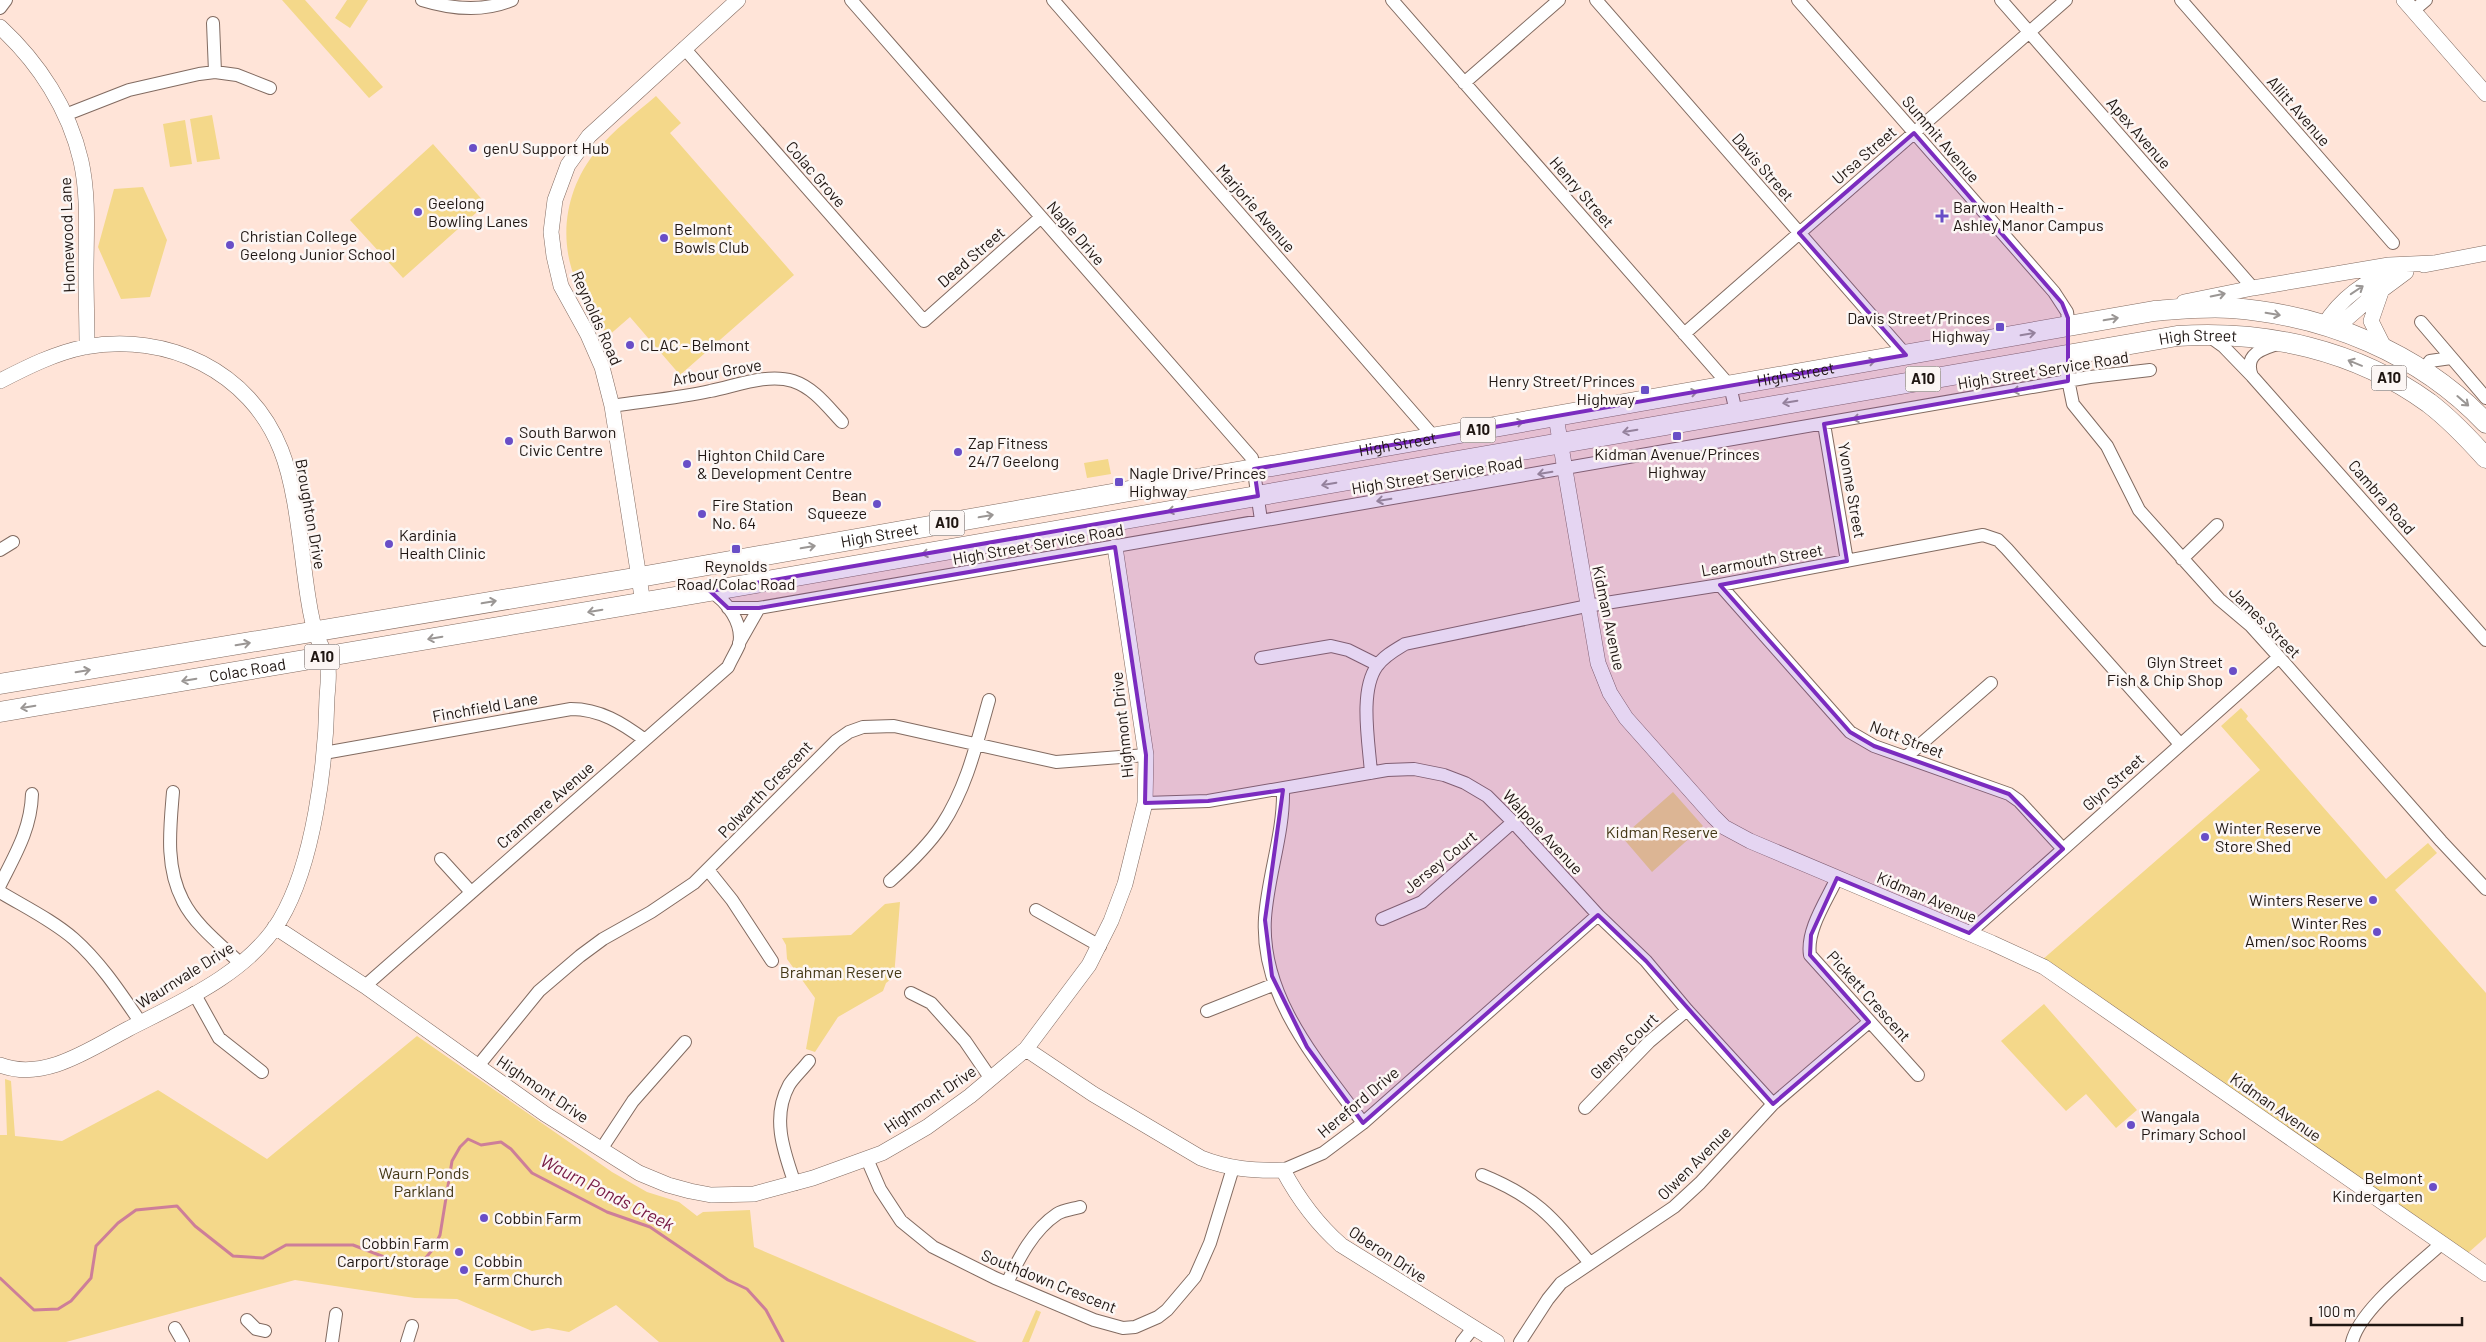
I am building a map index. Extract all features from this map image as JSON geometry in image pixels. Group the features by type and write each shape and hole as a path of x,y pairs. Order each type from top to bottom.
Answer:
{"highway":[{"name":"High Street","path":"640,577 2154,311 2229,308 2277,314 2330,327"},
{"path":"2066,354 2069,327"},
{"path":"2312,347 2330,327"},
{"name":"A10","path":"2330,327 2385,349 2423,370 2452,392 2486,423"},
{"name":"High Street","path":"643,602 2136,341 2207,334 2244,336 2312,347"},
{"name":"A10","path":"2312,347 2386,377 2428,402 2455,425 2486,458"},
{"path":"2423,370 2423,388 2428,402"},
{"name":"Colac Road","path":"0,712 640,577"},
{"name":"Colac Road","path":"0,684 321,645 643,602"}],"street":[{"path":"0,8 6,0"},
{"path":"422,0 443,6 476,8 512,0"},
{"name":"Nagle Drive","path":"851,0 1252,458 1258,496"},
{"name":"Marjorie Avenue","path":"1053,0 1434,437"},
{"name":"Henry Street","path":"1392,0 1730,386 1736,412"},
{"path":"1464,83 1559,0"},
{"name":"Davis Street","path":"1596,0 1906,355"},
{"name":"Summit Avenue","path":"1798,0 2054,292 2067,312 2069,327"},
{"name":"Apex Avenue","path":"2001,0 2253,288"},
{"name":"Ursa Street","path":"1684,334 2066,0"},
{"name":"Allitt Avenue","path":"2181,0 2393,243"},
{"path":"2426,0 2408,5 2486,94"},
{"name":"Reynolds Road","path":"643,602 612,406 602,367 588,335 561,286 554,256 551,232 555,200 568,165 589,136 733,2"},
{"path":"213,23 215,72"},
{"name":"Homewood Lane","path":"0,27 20,46 41,73 65,115 81,161 84,183 87,347"},
{"name":"Colac Grove","path":"684,48 924,321"},
{"path":"65,115 129,90 182,77 215,72 254,80 270,88"},
{"name":"Deed Street","path":"924,321 1040,218"},
{"name":"High Street","path":"2330,327 2338,305 2362,286 2390,272 2486,253"},
{"name":"High Street","path":"2154,311 2190,300 2388,265 2426,265"},
{"name":"High Street","path":"2330,327 2400,276 2426,265"},
{"path":"2381,290 2371,321 2385,349"},
{"path":"2421,322 2486,398"},
{"name":"Cambra Road","path":"2207,334 2223,346 2252,376 2486,640"},
{"path":"2252,376 2249,364 2253,356 2271,346 2287,342"},
{"name":"Broughton Drive","path":"0,382 52,357 87,347 132,344 156,346 180,353 205,364 226,377 248,397 268,422 282,452 321,645"},
{"name":"James Street","path":"2066,354 2065,365 2075,407 2107,446 2139,510 2219,599 2253,628 2279,656 2441,841 2486,889"},
{"path":"2423,370 2430,361 2451,358"},
{"name":"High Street Service Road","path":"728,608 759,608 1261,520 1564,470 1666,450 2068,382 2150,370"},
{"name":"Arbour Grove","path":"612,406 709,391 766,379 780,379 792,381 812,390 842,422"},
{"name":"Kidman Avenue","path":"1556,416 1598,663 1610,693 1626,718 1713,816 1724,826 1750,841 2044,968 2486,1274"},
{"name":"Yvonne Street","path":"1824,424 1847,561"},
{"path":"1258,496 1261,520"},
{"path":"2182,559 2217,525"},
{"name":"Learmouth Street","path":"1378,665 1392,652 1405,644 1418,640 1587,606 1720,585 1976,536 1991,536 1998,540 2180,744"},
{"path":"0,550 13,542"},
{"name":"Highmont Drive","path":"275,927 365,986 545,1114 602,1148 639,1173 668,1185 690,1191 738,1196 795,1184 867,1159 927,1127 1026,1049 1070,991 1100,946 1124,884 1145,803 1146,754 1115,547"},
{"name":"Nott Street","path":"1720,585 1850,732 1862,741 2009,794 2019,801 2063,849"},
{"path":"710,591 720,597 737,624 739,644"},
{"name":"Cranmere Avenue","path":"365,986 719,676 728,667 759,608"},
{"name":"Waurnvale Drive","path":"0,1065 12,1069 43,1069 66,1061 194,994 256,950 275,927 295,887 311,833 324,753 328,681 321,645"},
{"path":"1261,658 1331,646 1348,650 1378,665 1370,686 1367,705 1371,773"},
{"name":"Glyn Street","path":"1969,934 2279,656"},
{"path":"1906,757 1991,683"},
{"path":"890,881 918,855 942,825 961,789 989,700"},
{"name":"Finchfield Lane","path":"324,753 571,709 582,709 610,717 645,740"},
{"name":"Polwarth Crescent","path":"478,1066 520,1012 557,976 603,939 673,899 708,870 820,755 849,732 877,724 894,726 1056,762 1146,754"},
{"name":"Walpole Avenue","path":"1145,803 1208,801 1283,790 1387,770 1414,769 1444,775 1466,783 1487,796 1598,915 1646,960 1687,1010 1773,1104"},
{"path":"1283,790 1282,817 1268,885 1265,920 1266,949 1275,984 1284,1007 1307,1047 1363,1123"},
{"path":"173,792 169,834 172,873 183,902 207,931 240,963"},
{"path":"0,885 26,833 32,812 32,794"},
{"name":"Jersey Court","path":"1382,919 1422,902 1513,822"},
{"path":"441,859 471,892"},
{"path":"708,870 732,900 772,961"},
{"name":"Pickett Crescent","path":"1837,878 1811,935 1810,955 1918,1075"},
{"path":"0,892 44,918 85,949 141,1023"},
{"path":"1036,910 1100,946"},
{"name":"Hereford Drive","path":"1026,1049 1150,1129 1201,1158 1251,1172 1284,1170 1323,1153 1363,1123 1598,915"},
{"path":"1207,1011 1275,984"},
{"path":"911,993 931,1003 965,1041 991,1078"},
{"path":"194,994 219,1038 262,1072"},
{"name":"Glenys Court","path":"1585,1108 1649,1042 1687,1010"},
{"name":"Olwen Avenue","path":"1520,1342 1548,1299 1561,1283 1589,1262 1662,1217 1686,1197 1773,1104 1869,1022"},
{"path":"602,1148 633,1101 685,1042"},
{"path":"795,1184 782,1145 780,1110 789,1085 809,1061"},
{"name":"Southdown Crescent","path":"867,1159 889,1206 914,1232 934,1247 1007,1283 1110,1325 1135,1327 1148,1323 1167,1310 1195,1277 1210,1242 1233,1168"},
{"name":"Oberon Drive","path":"1284,1170 1299,1200 1319,1226 1341,1245 1497,1342"},
{"path":"1482,1175 1504,1184 1540,1206 1589,1262"},
{"path":"1007,1283 1022,1252 1040,1230 1058,1214 1080,1207"},
{"path":"2352,1342 2361,1323 2374,1305 2441,1244"},
{"path":"332,1342 336,1314"},
{"path":"175,1328 183,1342"},
{"path":"1462,1342 1473,1328"}],"highlighted area":[{"path":"1914,133 2062,303 2068,318 2068,381 1824,424 1847,561 1720,585 1850,732 1874,746 2009,794 2063,849 1969,933 1837,878 1811,935 1810,955 1869,1022 1773,1104 1646,961 1598,915 1363,1123 1307,1047 1272,976 1265,920 1283,790 1208,801 1145,803 1146,755 1115,547 759,608 728,608 710,591 1258,496 1254,469 1906,355 1799,233"}],"green space":[{"path":"282,0 305,0 383,87 369,98"},
{"path":"347,0 368,0 350,28 335,18"},
{"name":"Belmont Bowls Club","path":"656,96 681,123 670,133 794,275 680,375 630,317 607,337 577,283 567,249 566,231 568,214 578,180 586,165 597,150 625,122"},
{"path":"212,115 220,159 197,162 190,119"},
{"path":"185,120 192,164 170,167 163,124"},
{"name":"Geelong Bowling Lanes","path":"433,144 486,204 403,278 350,220"},
{"path":"143,187 167,240 150,297 121,299 98,247 114,189"},
{"path":"1108,459 1111,474 1087,478 1084,463"},
{"path":"2241,708 2248,716 2246,719 2386,879 2428,843 2437,853 2395,890 2486,993 2486,1237 2468,1253 2042,960 2260,770 2221,726"},
{"name":"Kidman Reserve","path":"1673,792 1703,826 1652,872 1622,837"},
{"name":"Brahman Reserve","path":"900,902 894,977 886,983 883,991 838,1017 815,1052 806,1049 815,998 787,959 786,945 782,938 851,935 885,904"},
{"path":"2044,1004 2137,1110 2116,1128 2086,1094 2066,1111 2001,1041"},
{"name":"Waurn Ponds Parkland","path":"417,1036 612,1172 647,1192 679,1202 697,1216 703,1212 750,1210 754,1247 977,1342 659,1342 616,1305 569,1332 548,1328 532,1331 457,1299 415,1298 295,1280 66,1342 0,1342 0,1135 7,1135 5,1079 11,1081 15,1136 62,1141 158,1090 267,1159"},
{"path":"1036,1310 1041,1312 1029,1342 1022,1342"}],"waterway":[{"name":"Waurn Ponds Creek","path":"0,1278 34,1310 58,1309 71,1301 91,1278 96,1246 118,1223 136,1210 177,1206 195,1226 233,1256 263,1258 286,1245 353,1245 400,1263 413,1264 424,1260 433,1249 440,1235 452,1161 460,1147 468,1139 481,1145 501,1142 511,1149 532,1173 607,1212 650,1227 728,1280 747,1289 766,1310 783,1342"}],"place":[{"name":"genU Support Hub","path":"473,148"},
{"name":"Geelong Bowling Lanes","path":"418,212"},
{"name":"Barwon Health - Ashley Manor Campus","path":"1942,216"},
{"name":"Belmont Bowls Club","path":"664,238"},
{"name":"Christian College Geelong Junior School","path":"230,245"},
{"name":"Davis Street/Princes Highway","path":"2000,327"},
{"name":"CLAC - Belmont","path":"630,345"},
{"name":"Henry Street/Princes Highway","path":"1645,390"},
{"name":"Kidman Avenue/Princes Highway","path":"1677,436"},
{"name":"South Barwon Civic Centre","path":"509,441"},
{"name":"Zap Fitness 24/7 Geelong","path":"958,452"},
{"name":"Highton Child Care & Development Centre","path":"687,464"},
{"name":"Nagle Drive/Princes Highway","path":"1119,482"},
{"name":"Bean Squeeze","path":"877,504"},
{"name":"Fire Station No. 64","path":"702,514"},
{"name":"Kardinia Health Clinic","path":"389,544"},
{"name":"Reynolds Road/Colac Road","path":"736,549"},
{"name":"Glyn Street Fish & Chip Shop","path":"2233,671"},
{"name":"Winter Reserve Store Shed","path":"2205,837"},
{"name":"Winters Reserve","path":"2373,900"},
{"name":"Winter Res Amen/soc Rooms","path":"2377,932"},
{"name":"Wangala Primary School","path":"2131,1125"},
{"name":"Belmont Kindergarten","path":"2433,1187"},
{"name":"Cobbin Farm","path":"484,1218"},
{"name":"Cobbin Farm Carport/storage","path":"459,1252"},
{"name":"Cobbin Farm Church","path":"464,1270"}]}
